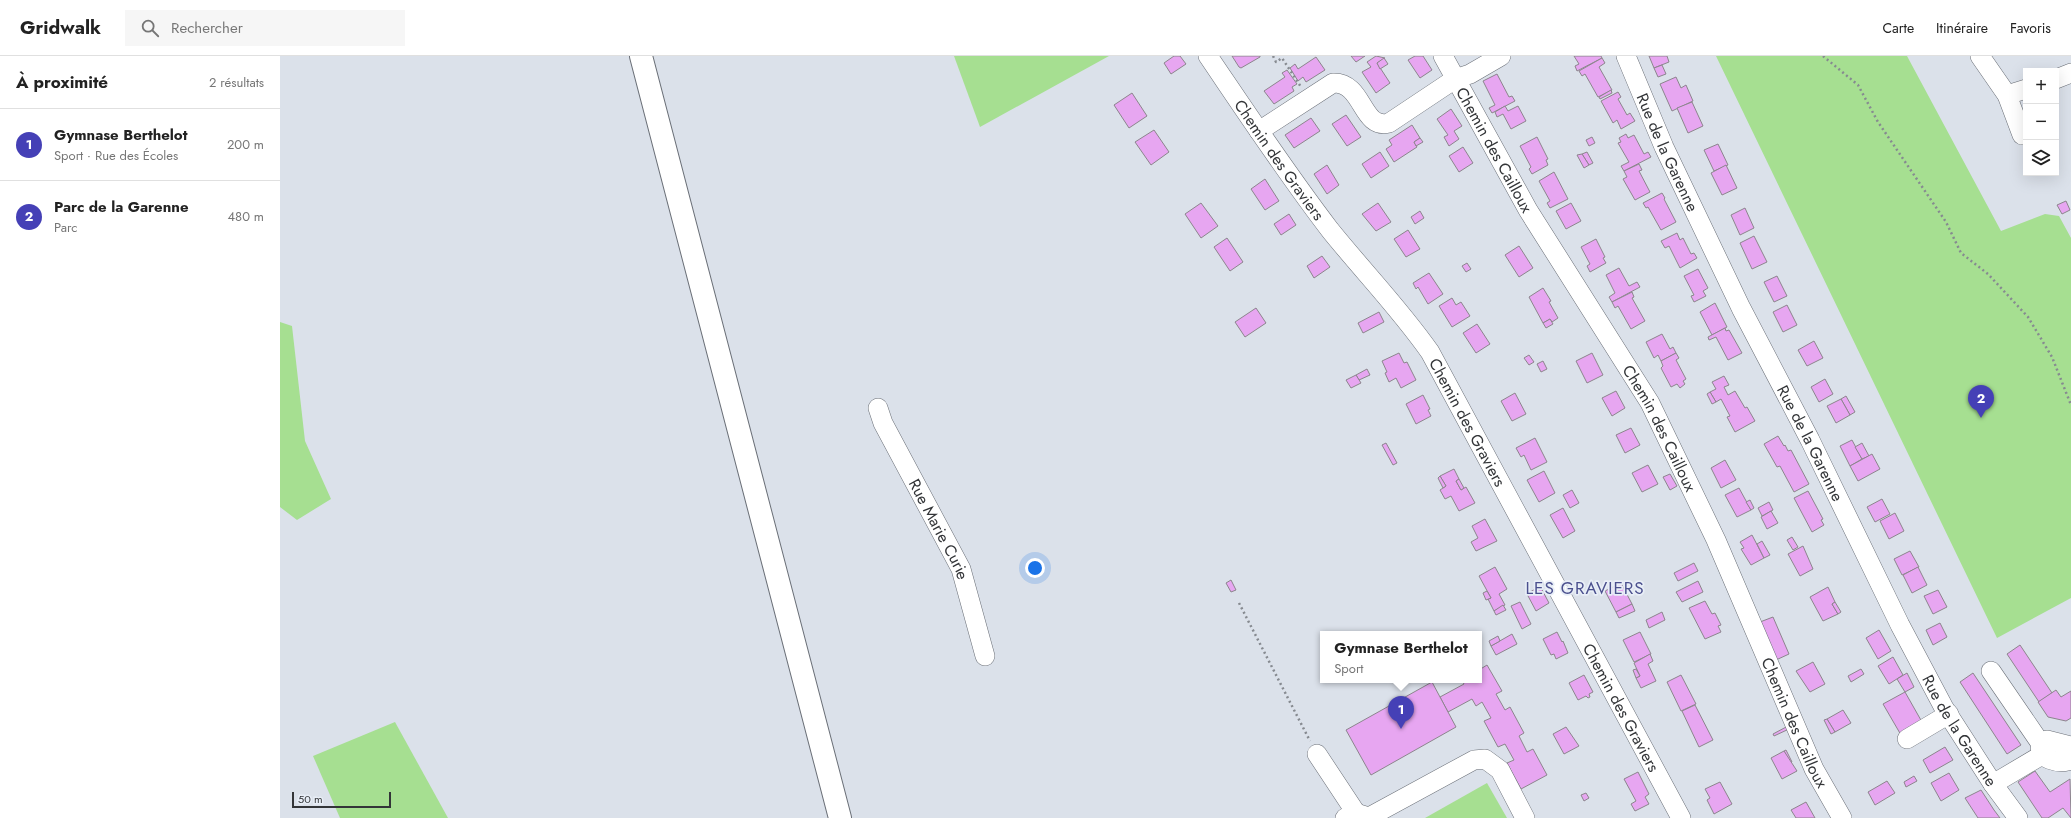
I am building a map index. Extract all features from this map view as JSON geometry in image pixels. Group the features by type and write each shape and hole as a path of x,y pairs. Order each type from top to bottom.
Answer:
{"main road":[{"path":"641,56 840,818"}],"street":[{"name":"Chemin des Graviers","path":"1208,56 1259,131 1330,230 1413,328 1430,352 1681,818"},
{"name":"Chemin des Cailloux","path":"1443,56 1528,210 1650,403 1716,540 1814,769 1842,818"},
{"path":"1259,131 1333,83 1342,83 1351,88 1373,121 1382,125 1389,123 1455,79 1470,74 1501,56"},
{"name":"Rue de la Garenne","path":"1626,56 1664,147 1741,308 1810,440 1900,625 1949,714 1993,784 2018,818"},
{"path":"1980,56 2007,95 2022,135"},
{"path":"2059,77 2071,73"},
{"path":"2007,95 2023,90"},
{"name":"Rue Marie Curie","path":"878,408 883,423 961,569 985,656"},
{"path":"1991,671 2047,759 2065,762 2071,760"},
{"path":"1907,739 1949,714"},
{"path":"1993,784 2042,749 2047,740 2071,746"},
{"path":"1317,754 1350,815 1369,817 1474,760 1485,759 1500,770 1525,818"}],"path":[{"path":"1273,56 1276,62 1282,58 1309,99"},
{"path":"1823,56 1858,85 1878,122 1946,222 1961,254 1988,274 2028,318 2052,357 2071,405"},
{"path":"1239,603 1317,754"}],"green space":[{"path":"954,56 1109,56 980,127"},
{"path":"1716,56 1907,56 2001,231 2045,214 2059,216 2071,238 2071,598 1997,638"},
{"path":"280,322 292,326 305,441 331,499 297,520 280,507"},
{"path":"395,722 448,818 340,818 313,756"},
{"path":"1487,783 1507,818 1425,818"}],"building":[{"path":"1174,56 1180,56 1186,64 1171,74 1164,63"},
{"path":"1232,56 1260,56 1260,57 1241,68"},
{"path":"1351,56 1365,56 1356,62"},
{"path":"1376,56 1385,58 1377,63 1390,83 1376,93 1362,72 1371,67 1367,62"},
{"path":"1415,56 1423,56 1432,70 1420,78 1408,60"},
{"path":"1574,56 1601,56 1602,58 1577,71 1575,66 1579,64"},
{"path":"1649,56 1667,56 1669,62 1654,68"},
{"path":"1316,57 1325,70 1306,82 1303,77 1298,81 1290,68 1295,64 1298,69"},
{"path":"1384,58 1388,64 1380,69 1377,63"},
{"path":"1602,58 1605,63 1599,67 1612,90 1598,97 1585,74 1582,76 1579,71"},
{"path":"1662,65 1666,74 1658,77 1654,68"},
{"path":"1287,70 1297,84 1292,87 1294,91 1274,104 1264,91 1285,77 1282,73"},
{"path":"1497,74 1509,97 1512,96 1515,101 1492,113 1489,108 1495,105 1483,81"},
{"path":"1676,77 1681,88 1686,85 1693,101 1672,111 1660,84"},
{"path":"1611,90 1612,93 1600,99 1599,97"},
{"path":"1618,92 1621,97 1618,99 1627,115 1630,113 1635,121 1621,129 1617,120 1613,123 1601,101"},
{"path":"1132,93 1147,116 1129,128 1114,105"},
{"path":"1692,102 1703,126 1688,133 1677,108"},
{"path":"1505,106 1508,111 1518,106 1526,121 1511,129 1503,114 1497,117 1495,112"},
{"path":"1451,109 1462,126 1454,131 1459,139 1449,146 1444,137 1448,135 1437,119"},
{"path":"1346,115 1361,137 1347,146 1332,124"},
{"path":"1311,118 1320,131 1294,148 1285,135"},
{"path":"1412,125 1420,138 1414,142 1417,147 1394,162 1386,149 1392,145 1389,140"},
{"path":"1154,130 1169,152 1151,165 1135,142"},
{"path":"1626,134 1628,138 1634,135 1644,154 1648,152 1651,157 1624,171 1621,166 1629,162 1618,143 1621,142 1619,138"},
{"path":"1537,137 1548,159 1546,160 1548,165 1532,174 1529,169 1531,167 1520,146"},
{"path":"1592,137 1595,143 1589,146 1586,140"},
{"path":"1420,138 1423,142 1416,146 1414,142"},
{"path":"1718,144 1728,165 1714,171 1704,150"},
{"path":"1463,147 1473,163 1459,172 1449,156"},
{"path":"1380,152 1389,166 1371,178 1362,164"},
{"path":"1587,152 1593,163 1589,165 1582,154"},
{"path":"1582,154 1589,165 1584,168 1577,155"},
{"path":"1639,164 1642,170 1639,171 1650,192 1635,200 1623,179 1627,177 1624,171"},
{"path":"1327,165 1339,185 1327,194 1314,174"},
{"path":"1726,165 1737,188 1722,195 1711,173"},
{"path":"1554,172 1568,199 1550,208 1547,203 1550,201 1539,181"},
{"path":"1265,179 1279,201 1265,210 1251,189"},
{"path":"1662,193 1676,222 1661,230 1648,207 1646,208 1643,203"},
{"path":"2066,201 2070,210 2062,214 2057,205"},
{"path":"1201,203 1218,226 1201,238 1185,214"},
{"path":"1378,203 1391,222 1376,231 1362,214"},
{"path":"1571,203 1581,221 1566,229 1556,211"},
{"path":"1745,208 1754,228 1740,235 1731,215"},
{"path":"1420,211 1424,218 1415,224 1411,217"},
{"path":"1289,214 1296,225 1281,235 1274,224"},
{"path":"1408,230 1420,249 1406,257 1394,239"},
{"path":"1677,233 1680,240 1683,238 1691,254 1694,253 1697,258 1680,268 1669,246 1665,248 1661,241"},
{"path":"1754,236 1767,262 1752,269 1740,243"},
{"path":"1227,238 1243,262 1230,271 1214,247"},
{"path":"1596,239 1605,257 1603,258 1606,263 1590,272 1587,266 1590,264 1581,247"},
{"path":"1519,246 1533,268 1519,277 1505,255"},
{"path":"1322,256 1330,267 1314,278 1307,266"},
{"path":"1467,263 1471,269 1466,272 1462,266"},
{"path":"1619,268 1629,286 1637,282 1640,287 1612,302 1609,297 1615,293 1606,275"},
{"path":"1698,269 1708,288 1703,291 1706,296 1694,302 1691,296 1694,295 1684,276"},
{"path":"1429,273 1443,294 1428,304 1418,287 1416,289 1413,283"},
{"path":"1777,276 1787,296 1774,302 1764,282"},
{"path":"1543,288 1551,301 1549,302 1558,318 1552,322 1550,319 1543,323 1529,297"},
{"path":"1632,292 1634,297 1632,298 1645,321 1631,329 1618,306 1615,308 1612,302"},
{"path":"1452,298 1456,305 1461,302 1470,316 1452,327 1439,306"},
{"path":"1715,303 1727,327 1712,335 1700,312"},
{"path":"1787,305 1797,325 1783,332 1773,312"},
{"path":"1256,308 1266,323 1245,337 1235,322"},
{"path":"1379,312 1384,322 1363,333 1358,323"},
{"path":"1550,319 1553,324 1546,328 1543,323"},
{"path":"1477,324 1490,344 1476,353 1463,333"},
{"path":"1725,328 1726,331 1729,330 1742,353 1728,360 1716,337 1709,340 1708,337"},
{"path":"1662,334 1670,349 1673,347 1676,353 1661,361 1658,355 1654,358 1646,342"},
{"path":"1814,341 1823,358 1807,366 1798,350"},
{"path":"1399,353 1404,363 1407,362 1416,380 1401,388 1396,378 1389,382 1385,373 1387,372 1382,361"},
{"path":"1592,353 1603,375 1587,383 1576,361"},
{"path":"1676,353 1679,358 1676,360 1686,379 1683,381 1685,384 1680,388 1677,384 1671,387 1661,368 1663,366 1661,361"},
{"path":"1529,355 1534,362 1529,365 1524,358"},
{"path":"1543,361 1547,369 1541,372 1537,364"},
{"path":"1367,369 1370,375 1359,380 1356,375"},
{"path":"1356,375 1361,383 1351,388 1346,380"},
{"path":"1724,376 1729,385 1724,387 1728,395 1735,391 1755,421 1735,432 1727,417 1730,416 1721,399 1716,402 1710,392 1716,389 1712,382"},
{"path":"1825,379 1833,394 1819,402 1811,387"},
{"path":"1616,391 1625,408 1612,416 1602,398"},
{"path":"1710,392 1716,402 1712,404 1707,394"},
{"path":"1515,393 1526,414 1512,421 1501,401"},
{"path":"1423,395 1430,409 1428,410 1431,416 1416,424 1406,404"},
{"path":"1846,396 1855,412 1850,415 1841,399"},
{"path":"1841,399 1850,415 1836,423 1827,406"},
{"path":"1631,428 1640,445 1625,453 1616,435"},
{"path":"1778,436 1788,451 1791,450 1809,484 1794,492 1780,466 1777,467 1764,444"},
{"path":"1535,438 1547,462 1531,470 1524,455 1521,457 1516,448"},
{"path":"1852,440 1862,459 1850,466 1840,446"},
{"path":"1386,443 1397,463 1393,465 1382,445"},
{"path":"1862,443 1869,456 1862,459 1855,447"},
{"path":"1872,454 1880,469 1858,481 1850,466"},
{"path":"1725,460 1736,480 1721,488 1711,468"},
{"path":"1648,465 1658,484 1642,492 1632,473"},
{"path":"1454,469 1459,479 1456,481 1461,490 1466,487 1475,503 1459,511 1451,496 1445,499 1440,490 1446,486 1440,476"},
{"path":"1544,471 1555,493 1539,502 1527,480"},
{"path":"1670,474 1677,486 1670,490 1663,477"},
{"path":"1440,476 1446,486 1443,488 1438,478"},
{"path":"1459,479 1464,488 1461,490 1456,481"},
{"path":"1739,488 1751,510 1737,517 1725,495"},
{"path":"1572,490 1579,503 1570,508 1563,495"},
{"path":"1808,491 1823,519 1821,520 1824,525 1812,532 1794,498"},
{"path":"1882,499 1890,514 1875,522 1867,507"},
{"path":"1750,500 1754,508 1751,510 1746,502"},
{"path":"1769,502 1773,510 1762,516 1758,508"},
{"path":"1563,508 1575,531 1563,538 1550,515"},
{"path":"1771,511 1778,523 1767,529 1761,517"},
{"path":"1895,513 1904,531 1889,539 1880,521"},
{"path":"1485,519 1497,541 1476,551 1471,542 1478,538 1472,526"},
{"path":"1752,535 1764,558 1751,565 1741,549 1744,548 1740,542"},
{"path":"1792,537 1798,547 1793,550 1787,540"},
{"path":"1762,541 1770,555 1764,558 1757,544"},
{"path":"1803,546 1813,569 1800,576 1788,554"},
{"path":"1910,551 1919,567 1902,575 1894,559"},
{"path":"1694,563 1698,571 1678,581 1674,573"},
{"path":"1495,567 1507,589 1499,594 1505,605 1494,611 1488,599 1491,598 1479,576"},
{"path":"1918,567 1927,585 1912,593 1903,575"},
{"path":"1231,580 1236,590 1231,592 1226,583"},
{"path":"1698,581 1703,592 1682,602 1676,592"},
{"path":"1621,583 1632,604 1616,612 1605,591"},
{"path":"1540,586 1549,603 1536,611 1527,594"},
{"path":"1828,587 1835,602 1832,604 1838,614 1823,621 1810,597"},
{"path":"1938,590 1947,607 1933,614 1924,596"},
{"path":"1487,591 1491,598 1486,600 1483,593"},
{"path":"1705,601 1712,614 1715,613 1721,625 1718,626 1721,632 1705,639 1689,608"},
{"path":"1520,602 1531,624 1522,629 1511,606"},
{"path":"1835,602 1841,612 1838,614 1832,604"},
{"path":"1632,604 1635,611 1619,618 1616,612"},
{"path":"1503,605 1506,610 1496,615 1494,611"},
{"path":"1662,612 1665,620 1649,628 1646,620"},
{"path":"1773,617 1789,654 1776,660 1760,622"},
{"path":"1940,623 1947,637 1933,645 1926,630"},
{"path":"1879,630 1891,651 1878,659 1866,638"},
{"path":"1557,632 1568,653 1556,659 1554,654 1551,655 1543,639"},
{"path":"1640,632 1651,654 1634,662 1623,640"},
{"path":"1512,634 1517,644 1496,655 1491,646"},
{"path":"1498,636 1500,641 1491,646 1489,641"},
{"path":"2020,645 2052,693 2039,702 2007,654"},
{"path":"1650,654 1653,661 1648,664 1656,681 1641,688 1636,678 1640,676 1634,663"},
{"path":"1893,657 1903,675 1889,684 1878,666"},
{"path":"1813,662 1825,684 1810,692 1796,671"},
{"path":"1487,665 1502,691 1496,694 1505,710 1510,707 1524,733 1519,736 1527,752 1533,749 1547,775 1521,789 1507,763 1514,760 1505,744 1498,747 1484,721 1491,718 1482,702 1476,706 1472,699 1448,712 1440,697 1464,683 1482,683 1482,668"},
{"path":"1636,669 1640,676 1636,678 1633,670"},
{"path":"1861,669 1864,674 1851,682 1848,676"},
{"path":"1907,673 1914,687 1905,692 1897,679"},
{"path":"1973,673 2021,745 2007,754 1960,682"},
{"path":"1584,675 1593,692 1589,694 1590,697 1588,698 1586,696 1578,700 1569,683"},
{"path":"1681,675 1696,704 1681,711 1667,682"},
{"path":"1430,683 1433,683 1456,727 1371,775 1346,730"},
{"path":"2056,690 2061,697 2071,691 2071,718 2066,721 2048,717 2038,702"},
{"path":"1905,692 1922,722 1901,735 1883,704"},
{"path":"1695,705 1713,740 1699,747 1682,711"},
{"path":"1843,710 1851,723 1835,732 1827,719"},
{"path":"1827,719 1835,732 1831,734 1824,720"},
{"path":"1788,726 1789,729 1774,736 1773,734"},
{"path":"1566,727 1579,746 1564,754 1553,734"},
{"path":"1945,747 1953,760 1930,773 1923,760"},
{"path":"1786,750 1792,762 1790,763 1784,751"},
{"path":"1784,751 1797,771 1782,779 1771,758"},
{"path":"2035,771 2050,792 2070,779 2071,818 2063,808 2048,818 2042,818 2018,782"},
{"path":"1638,772 1649,794 1645,797 1649,804 1635,811 1631,804 1636,801 1624,779"},
{"path":"1949,773 1959,790 1941,801 1931,783"},
{"path":"1914,776 1917,781 1906,787 1904,782"},
{"path":"1887,781 1895,793 1875,805 1868,792"},
{"path":"1720,782 1732,804 1714,814 1707,800 1710,798 1705,789"},
{"path":"1981,790 2000,818 1978,818 1965,798"},
{"path":"1586,793 1589,798 1584,801 1581,795"},
{"path":"1806,802 1815,818 1796,818 1791,810"}],"place":[{"name":"Parc de la Garenne","path":"1981,418"},
{"name":"Gymnase Berthelot","path":"1401,729"}],"district":[{"name":"LES GRAVIERS","path":"1585,588"}]}
